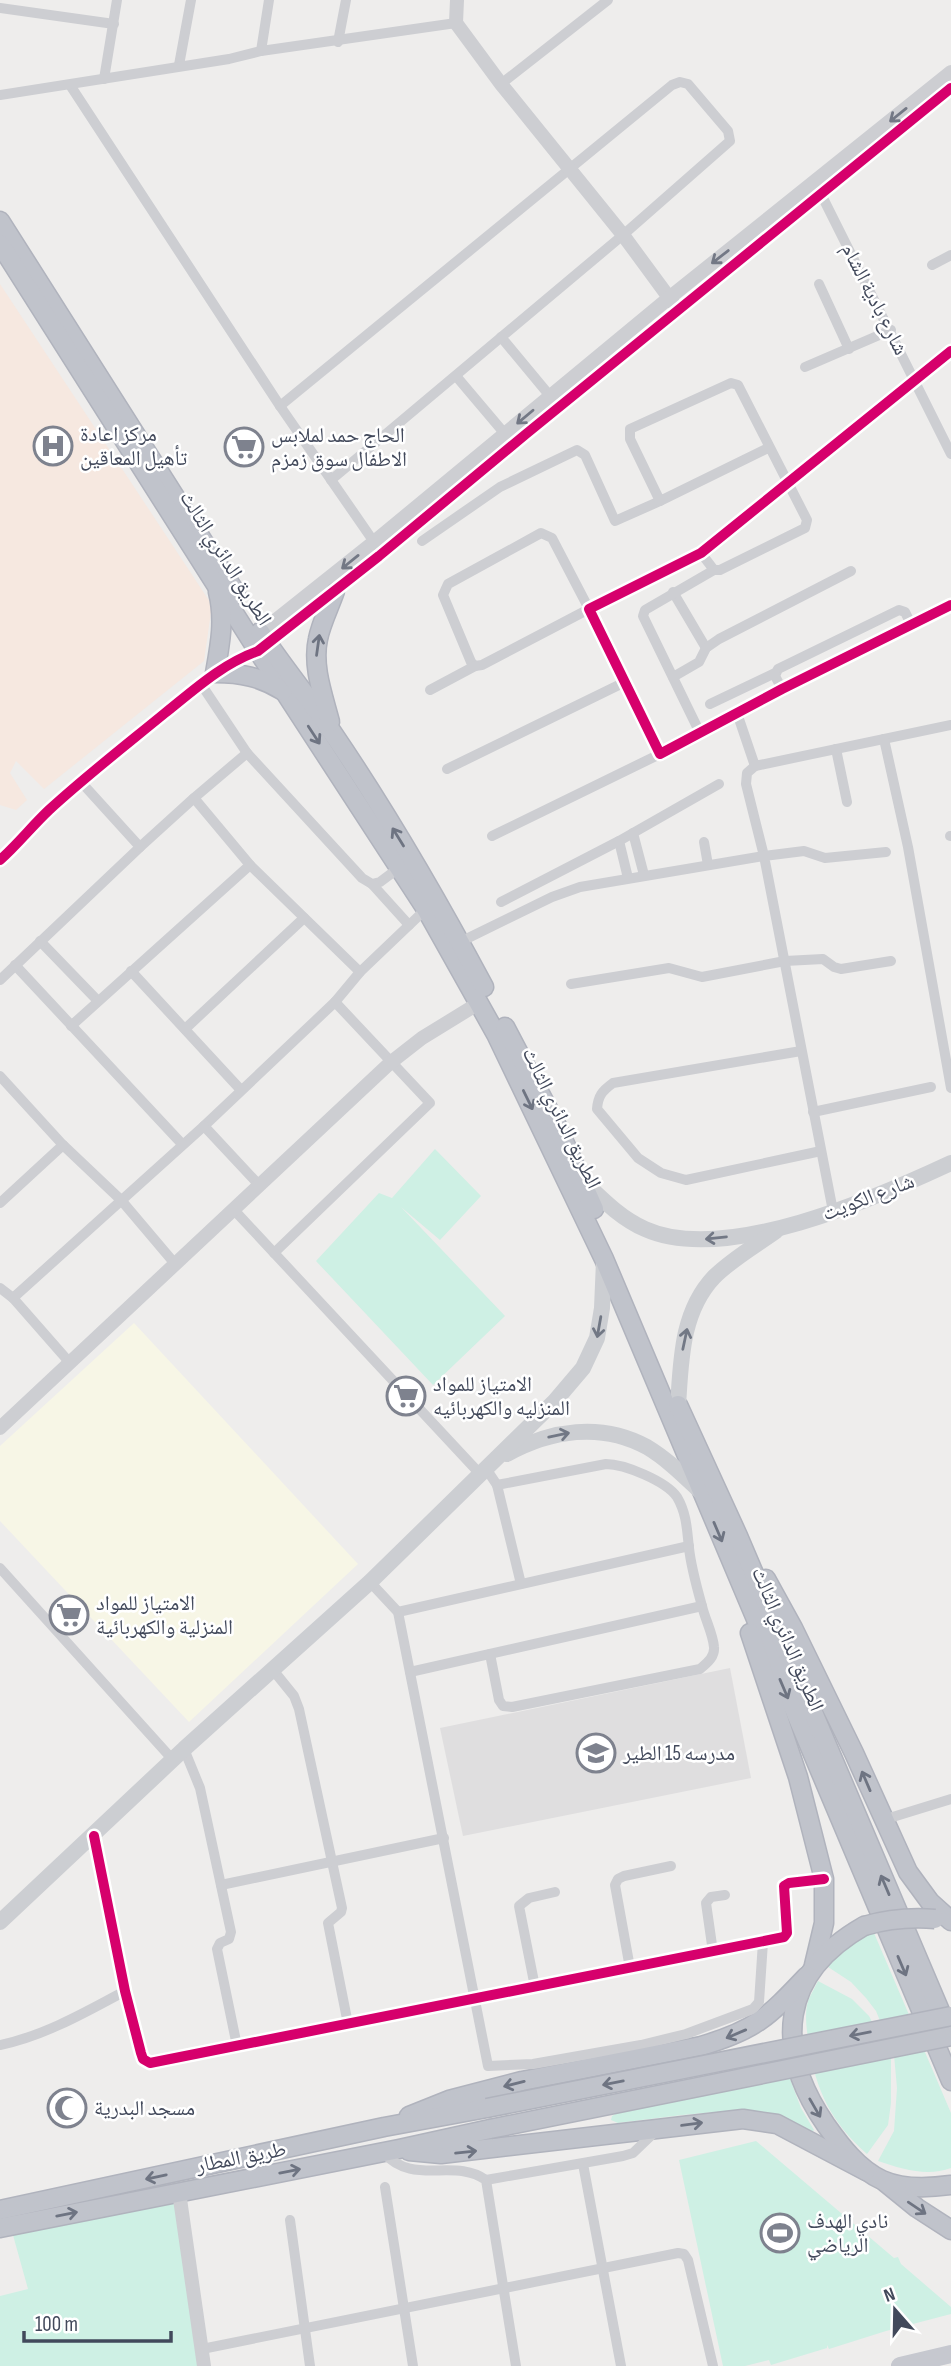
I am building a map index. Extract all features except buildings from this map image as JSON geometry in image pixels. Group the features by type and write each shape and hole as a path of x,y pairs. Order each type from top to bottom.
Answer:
{"highway":[{"name":"الطريق الدائري الثالث","path":"0,220 259,641 286,693 426,909 496,1034 604,1259 951,2081"},
{"name":"الطريق الدائري الثالث","path":"0,244 215,584 334,735 440,904 558,1128 678,1406 738,1536 951,2037"},
{"path":"215,584 221,606 222,629 208,678 249,675 267,681 286,693"},
{"path":"334,735 320,685 317,657 318,638 335,591"},
{"path":"738,1536 765,1577 793,1628 916,1885 946,1922"},
{"path":"729,1559 757,1657 811,1823 824,1879 824,1923 811,1971 799,1993 792,2027 793,2049 799,2074 809,2097 831,2133 866,2171"},
{"path":"384,2127 449,2100 522,2081 730,2038 753,2027 771,2014 837,1944 864,1926 909,1917 946,1922"},
{"name":"طريق المطار","path":"0,2210 384,2127 951,2016"},
{"name":"طريق المطار","path":"0,2228 951,2037"},
{"path":"391,2150 441,2154 743,2119 762,2120 791,2130 885,2182 917,2208 951,2230"},
{"path":"885,2182 920,2187 951,2185"}],"main road":[{"name":"شارع الكويت","path":"578,1175 607,1205 647,1230 675,1238 715,1238 783,1226 833,1211 886,1192 951,1163"},
{"name":"شارع الكويت","path":"678,1406 683,1340 699,1296 714,1277 732,1261 783,1226"},
{"path":"0,1922 178,1755 370,1582 555,1401 583,1368 597,1338 602,1308 604,1259"},
{"path":"488,1469 551,1436 597,1431 626,1438 646,1447 667,1461 701,1492"},
{"path":"900,2366 951,2354"}],"street":[{"path":"104,79 117,0"},
{"path":"179,65 191,0"},
{"path":"261,51 269,0"},
{"path":"338,42 346,0"},
{"path":"457,0 456,23 569,170 624,235 674,304"},
{"path":"501,84 608,0"},
{"path":"0,8 114,24"},
{"path":"0,95 229,59 261,51 456,23"},
{"path":"259,641 335,591 674,304 928,99 951,72"},
{"path":"280,407 672,85 680,82 688,84 730,135 730,141 624,235 331,480"},
{"path":"70,85 280,407 374,542"},
{"path":"928,99 951,89"},
{"name":"شارع بادية الشام","path":"819,189 951,454"},
{"path":"932,265 951,255"},
{"path":"819,284 849,349"},
{"path":"0,860 81,782 208,678 259,641 550,396 674,304"},
{"path":"805,367 891,330"},
{"path":"501,337 550,396"},
{"path":"430,690 701,554 951,351"},
{"path":"456,376 505,434"},
{"path":"660,501 630,439 630,429 731,383 738,386 807,520 805,528 720,570 714,570 645,610 643,616 700,733"},
{"path":"422,541 500,487 577,450 585,455 615,521 768,448"},
{"path":"475,666 443,595 444,590 448,584 541,533 552,537 660,754"},
{"path":"701,554 714,570"},
{"path":"673,677 699,662 706,648 719,639 851,571"},
{"path":"674,592 706,648"},
{"path":"492,836 949,607"},
{"path":"710,704 899,610 905,612 911,624"},
{"path":"775,673 782,689"},
{"path":"208,678 247,753 409,925"},
{"path":"447,769 625,682"},
{"path":"737,713 755,766"},
{"path":"833,1211 764,856 746,784 747,773 755,766 951,725"},
{"path":"884,739 908,847 951,1088"},
{"path":"836,749 848,802"},
{"path":"0,980 140,847 247,753"},
{"path":"81,782 140,847"},
{"path":"501,902 634,833 719,784"},
{"path":"194,798 250,865 360,972"},
{"path":"634,833 644,875"},
{"path":"619,841 628,878"},
{"path":"704,842 708,865"},
{"path":"460,942 552,897 580,887 804,851 825,858 886,852"},
{"path":"71,1026 250,865"},
{"path":"372,884 380,882 400,867"},
{"path":"13,1298 204,1126 240,1089 335,1002 360,972 426,909"},
{"path":"185,1029 304,918"},
{"path":"40,941 98,1001"},
{"path":"571,984 669,968 702,977 785,961 823,959 834,967 846,969 891,961"},
{"path":"15,965 182,1144"},
{"path":"131,971 240,1089"},
{"path":"274,1252 430,1103 335,1002"},
{"path":"0,1428 390,1063 422,1038 479,1003"},
{"path":"801,1051 613,1083 602,1091 597,1109 638,1157 661,1173 686,1180 821,1151"},
{"path":"0,1076 4,1089 121,1200 176,1265"},
{"path":"813,1112 931,1087"},
{"path":"204,1126 260,1186"},
{"path":"0,1203 63,1145"},
{"path":"234,1211 488,1469 498,1485 521,1584"},
{"path":"0,1288 13,1298 70,1363"},
{"path":"490,1654 499,1700 503,1706 512,1707 700,1669 710,1660 715,1649 702,1606 689,1546 689,1531 675,1494 619,1464 606,1464 498,1485"},
{"path":"398,1612 689,1546"},
{"path":"0,1569 178,1755 200,1788 231,1936 217,1945 217,1949 236,2046"},
{"path":"370,1582 398,1612 486,2060 491,2067 533,2064 641,2045 686,2034 757,2006 762,1942"},
{"path":"410,1672 702,1606"},
{"path":"273,1670 294,1696 299,1709 333,1861 342,1908 328,1923 348,2024"},
{"path":"883,1820 951,1799"},
{"path":"94,1836 125,1991 143,2059 150,2063 786,1936 783,1889 786,1884 824,1879"},
{"path":"221,1885 444,1838"},
{"path":"630,1968 615,1885 618,1879 624,1876 671,1866"},
{"path":"535,1987 519,1906 529,1899 555,1892"},
{"path":"713,1952 706,1903 711,1897 725,1895"},
{"path":"0,2045 15,2042 80,2015 125,1991"},
{"path":"391,2150 396,2165 409,2170 473,2172 486,2180 583,2164 633,2152 658,2129"},
{"path":"583,2164 621,2366"},
{"path":"486,2180 516,2366"},
{"path":"385,2187 413,2366"},
{"path":"179,2192 204,2366"},
{"path":"290,2220 310,2366"},
{"path":"202,2349 678,2253 684,2254 688,2260 713,2366"}],"shaded area":[{"name":"مركز اعادة تأهيل المعاقين","path":"0,284 212,605 204,661 44,789 16,761 10,773 27,800 16,810 0,805"},
{"path":"435,1149 481,1196 440,1240 401,1207 505,1316 433,1385 316,1261 379,1193 392,1198"},
{"path":"134,1323 358,1564 189,1722 0,1521 0,1446"},
{"name":"مدرسه 15 الطير","path":"730,1668 751,1778 463,1836 440,1728"},
{"path":"874,1933 951,2113 951,2168 942,2171 924,2172 878,2161 894,2131 897,2088 894,2055 876,2011 851,1982 825,1965 847,1946"},
{"path":"818,1981 852,1999 869,2016 891,2059 888,2125 867,2154 835,2118 816,2077 806,2017 808,2001"},
{"path":"789,2076 801,2108 814,2130 811,2133 782,2117 747,2111 702,2113 618,2123 611,2120 612,2116 622,2110"},
{"name":"نادي الهدف الرياضي","path":"756,2141 894,2258 898,2257 901,2264 951,2307 951,2314 829,2349 827,2345 827,2348 771,2365 769,2360 745,2366 723,2366 679,2160"},
{"path":"177,2194 201,2366 0,2366 0,2296 28,2289 11,2228"}],"cycle path":[{"path":"0,860 63,797 187,695 221,670 258,651 379,556 951,88"},
{"path":"951,351 701,553 589,609 660,754 782,689 951,605"},
{"path":"94,1836 125,1991 143,2059 150,2063 784,1937 787,1933 784,1886 824,1879"}],"place":[{"name":"مركز اعادة تأهيل المعاقين","path":"53,446"},
{"name":"الحاج حمد لملابس الاطفال سوق زمزم","path":"244,447"},
{"name":"الامتياز للمواد المنزليه والكهربائيه","path":"406,1396"},
{"name":"الامتياز للمواد المنزلية والكهربائية","path":"69,1615"},
{"name":"مدرسه 15 الطير","path":"596,1753"},
{"name":"مسجد البدرية","path":"67,2108"},
{"name":"نادي الهدف الرياضي","path":"780,2233"}]}
